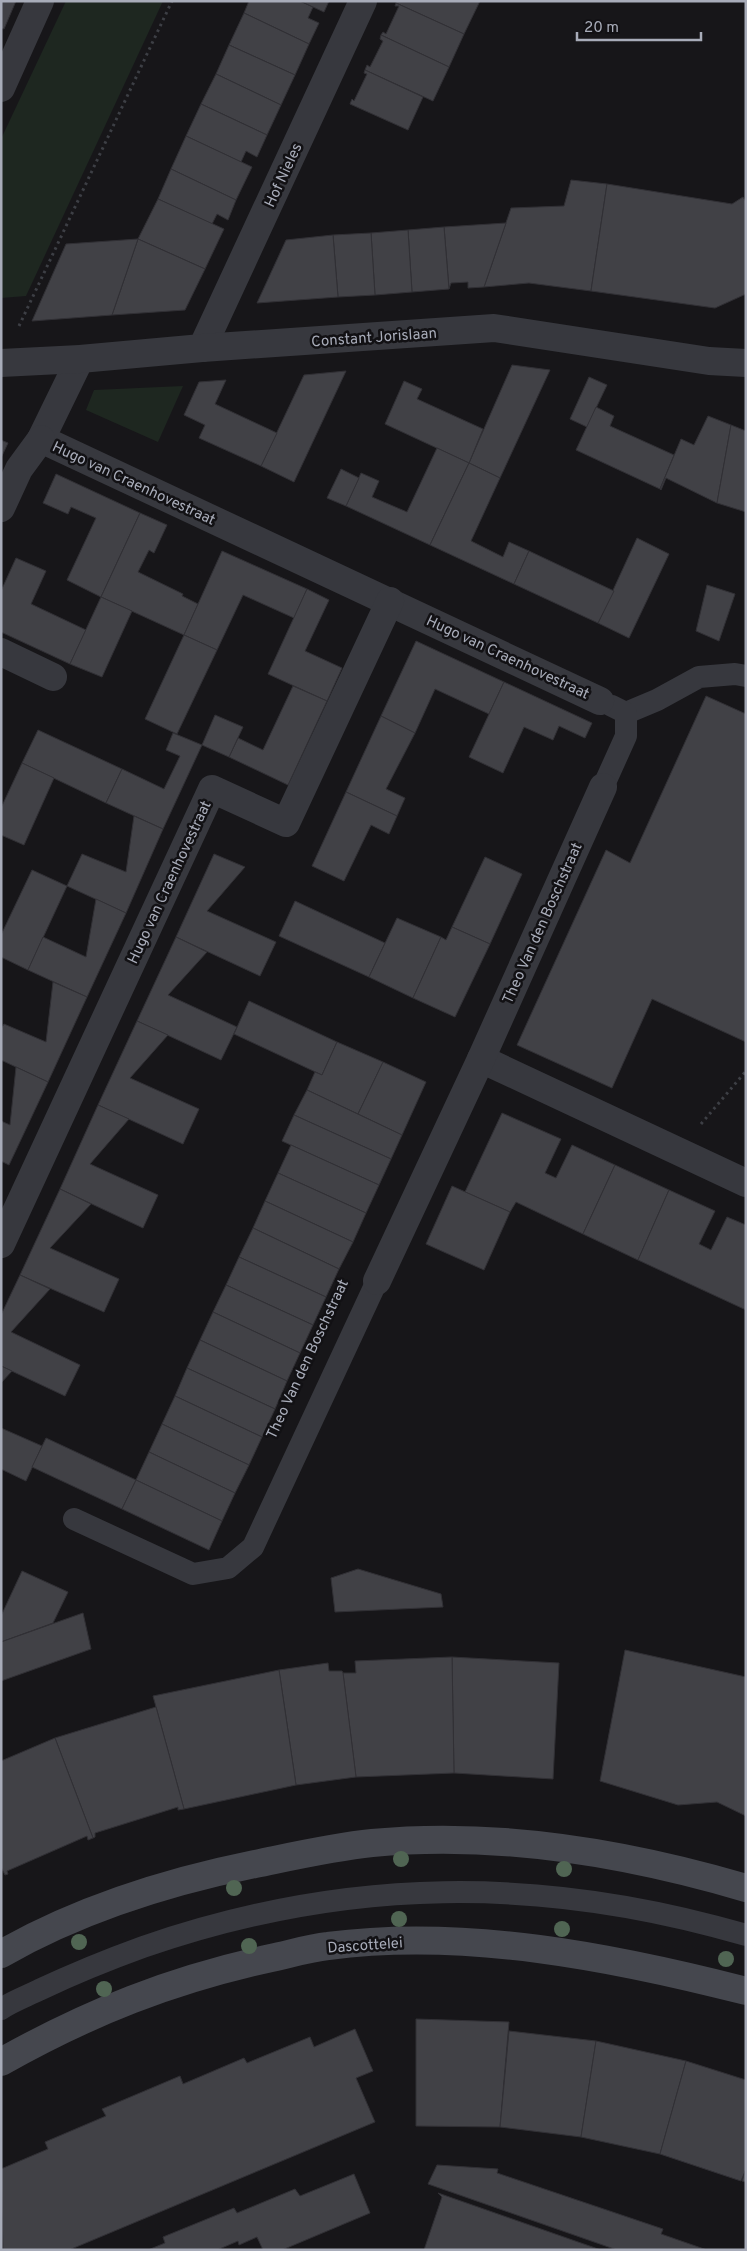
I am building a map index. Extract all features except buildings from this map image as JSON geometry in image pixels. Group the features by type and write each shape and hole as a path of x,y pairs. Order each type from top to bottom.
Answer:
{"street":[{"path":"1,88 40,1"},
{"name":"Hof Nieles","path":"202,348 363,1"},
{"name":"Constant Jorislaan","path":"1,363 80,360 202,348 494,328 746,364"},
{"name":"Hugo van Craenhovestraat","path":"80,360 41,439 600,701"},
{"path":"1,508 19,469 41,439"},
{"name":"Hugo van Craenhovestraat","path":"1,1244 8,1215 212,789 286,823 390,602"},
{"path":"1,652 53,676"},
{"name":"Theo Van den Boschstraat","path":"377,1281 481,1059 603,787"},
{"path":"481,1059 746,1183"},
{"path":"1,1954 82,1914 199,1875 373,1843 484,1842 581,1851 653,1864 746,1888"},
{"name":"Dascottelei","path":"1,2062 52,2033 138,1995 212,1972 326,1946 375,1942 436,1942 541,1950 645,1967 746,1991"}],"lane":[{"path":"600,701 626,713 657,700 699,677 735,674 746,676"},
{"path":"603,787 626,736 626,713"},
{"path":"74,1519 192,1574 228,1568 252,1547 377,1281"},
{"path":"1,2009 83,1970 170,1938 256,1914 334,1899 466,1891 561,1897 679,1916 746,1935"}],"path":[{"path":"18,328 172,1"},
{"path":"678,1151 746,1071"}],"shaded area":[{"path":"66,1 163,1 26,296 1,298 1,139"},
{"path":"183,386 158,442 86,410 94,390"}]}
